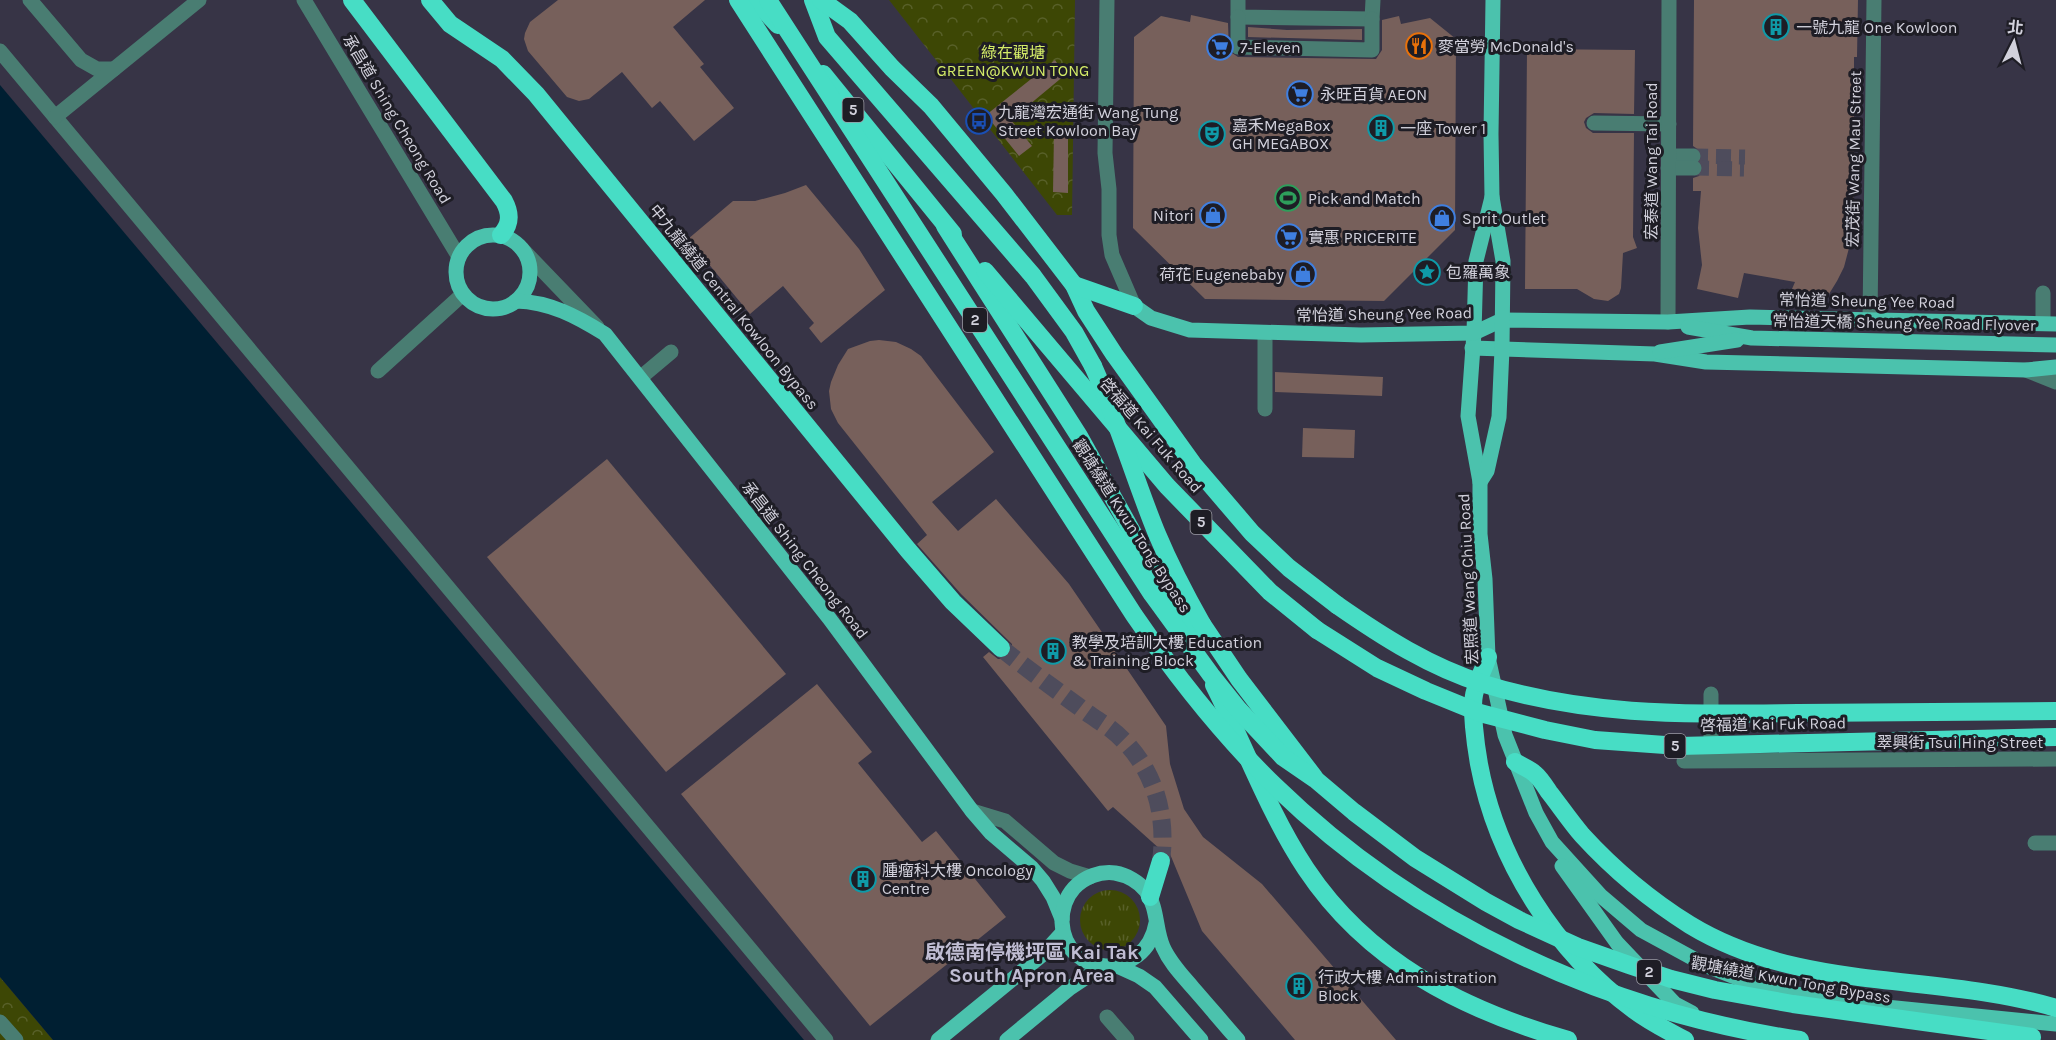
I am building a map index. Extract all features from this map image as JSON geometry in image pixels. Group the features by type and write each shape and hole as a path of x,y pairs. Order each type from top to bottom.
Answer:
{"highway":[{"path":"352,0 504,201 509,211 509,221 501,235"},
{"name":"中九龍繞道 Central Kowloon Bypass","path":"430,0 450,24 502,59 536,94 908,550 953,603 1001,648"},
{"name":"2","path":"738,0 1134,615 1190,692 1221,729 1275,786 1335,838 1386,877 1450,918 1521,956 1582,983 1642,1005 1730,1027 1800,1040"},
{"name":"啓福道 Kai Fuk Road","path":"755,0 850,106 945,226 1050,346 1167,486 1270,592 1308,623 1377,668 1480,713 1595,740 1679,746 2056,737"},
{"name":"觀塘繞道 Kwun Tong Bypass","path":"768,0 1177,630 1211,675 1283,757 1315,778 1387,838 1486,902 1547,933 1629,965 1671,979 1748,996 2046,1040"},
{"path":"813,0 827,37 1033,276 1074,332 1109,402 1156,533 1184,591 1221,654 1315,778"},
{"name":"啓福道 Kai Fuk Road","path":"821,0 850,21 892,68 945,121 1074,285 1086,311 1114,354 1193,464 1252,533 1316,591 1387,639 1436,665 1483,684 1550,701 1629,712 1681,714 2056,711"},
{"path":"945,226 1079,436 1188,632 1287,837 1323,893 1368,940 1417,977 1479,1008 1568,1040"},
{"path":"1074,285 1134,306"},
{"path":"1488,657 1474,693 1476,746 1492,813 1518,874 1545,917 1596,977 1640,1014 1685,1040"},
{"path":"1515,762 1535,774 1582,834 1626,879 1660,906 1742,951 1792,966 1850,977 1961,989 2032,1001 2056,1008"},
{"path":"1150,897 1161,861"}],"main road":[{"name":"宏照道 Wang Chiu Road","path":"1480,482 1487,471 1499,417 1502,349 1503,261 1492,197 1493,0"},
{"name":"宏照道 Wang Chiu Road","path":"1492,197 1476,261 1468,416 1480,482 1480,534 1485,579 1488,657 1503,724 1515,762 1536,813 1552,842 1601,896 1641,930 1707,966 1758,986 1836,1002 2056,1024"},
{"path":"463,294 457,282 456,270 459,257 466,246 476,238 501,235"},
{"name":"承昌道 Shing Cheong Road","path":"501,235 513,240 522,249"},
{"path":"516,301 524,293 531,270 522,249"},
{"name":"承昌道 Shing Cheong Road","path":"463,294 471,302 494,309 505,307 516,301 556,308 579,318 605,334 829,618 972,811 990,832 1032,868 1043,881 1053,897 1071,947 1076,954 1092,964 1110,966 1139,976 1155,987 1201,1040"},
{"name":"常怡道 Sheung Yee Road","path":"1134,306 1151,318 1190,330 1473,341 1502,349 1655,354 1706,363 2026,370 2056,367"},
{"name":"常怡道 Sheung Yee Road","path":"1473,341 1502,320 1668,322 1750,316 2049,324"},
{"name":"常怡道天橋 Sheung Yee Road Flyover","path":"1668,322 1752,338"},
{"name":"常怡道天橋 Sheung Yee Road Flyover","path":"1655,354 1665,350 1752,338 2056,345"},
{"name":"宏照道 Wang Chiu Road","path":"1552,842 1555,856 1617,943 1675,1004 1742,1040"},
{"path":"938,1040 1042,955 1063,925 1066,899 1079,883 1090,877 1114,873 1137,882 1150,897 1163,947 1174,966 1238,1040"},
{"path":"1007,1040 1070,988 1110,966 1129,963 1140,955 1149,944 1156,923"}],"street":[{"path":"30,0 81,60 97,69 114,69"},
{"path":"55,117 199,0"},
{"name":"承昌道 Shing Cheong Road","path":"304,0 459,257"},
{"path":"1107,0 1105,153 1109,189 1109,235 1114,262 1134,306"},
{"path":"1239,0 1238,48 1372,50 1373,0"},
{"name":"宏泰道 Wang Tai Road","path":"1668,322 1669,0"},
{"name":"宏茂街 Wang Mau Street","path":"1870,319 1874,0"},
{"path":"1238,17 1372,19"},
{"path":"0,51 826,1040"},
{"path":"1594,123 1669,124"},
{"path":"1669,162 1694,162"},
{"name":"承昌道 Shing Cheong Road","path":"522,249 605,334"},
{"path":"2043,293 2049,324"},
{"path":"378,371 463,294"},
{"path":"1265,333 1265,409"},
{"path":"640,378 671,352"},
{"path":"2026,370 2056,382"},
{"path":"1711,694 1711,761"},
{"name":"翠興街 Tsui Hing Street","path":"1684,761 2056,759"},
{"path":"972,811 1005,821 1054,863 1090,877"},
{"path":"2035,843 2056,843"},
{"path":"1107,1017 1127,1040"},
{"path":"0,1022 16,1040"}],"green space":[{"name":"綠在觀塘 GREEN@KWUN TONG","path":"889,0 1075,0 1072,215 1057,215"},
{"path":"1110,890 1127,895 1135,903 1140,920 1135,937 1127,945 1110,950 1093,945 1085,937 1080,920 1085,903 1093,895"},
{"path":"0,977 53,1040 0,1040"}],"water":[{"path":"0,85 804,1040 53,1040 0,977"}],"building":[{"path":"558,0 705,0 673,27 704,64 700,67 734,108 694,141 660,101 652,108 622,72 589,99 579,101 567,97 528,51 524,39 530,22"},
{"path":"1694,0 1858,0 1857,57 1854,57 1852,228 1844,267 1829,294 1792,289 1795,282 1744,273 1738,298 1697,289 1702,265 1698,228 1701,191 1693,191 1693,178 1699,176 1704,167 1701,162 1702,152 1693,146"},
{"path":"1191,15 1228,23 1229,51 1238,57 1376,59 1382,50 1382,20 1399,16 1401,24 1430,18 1456,39 1455,230 1384,301 1205,299 1133,228 1134,37 1161,16 1190,22"},
{"path":"1248,27 1287,30 1362,29 1362,40 1248,37"},
{"path":"1527,49 1635,50 1634,114 1594,113 1584,122 1586,128 1593,133 1634,133 1633,237 1637,248 1623,253 1621,288 1619,294 1608,301 1594,299 1577,289 1525,289"},
{"path":"1055,60 1065,75 1011,120 1032,146 1019,156 986,115"},
{"path":"1054,132 1068,132 1068,193 1053,192"},
{"path":"806,185 859,249 885,290 821,343 809,328 814,323 783,286 750,314 688,239 733,201 755,201"},
{"path":"879,340 896,342 921,356 994,452 932,502 958,531 996,499 1069,584 1166,726 1170,764 1184,809 1203,837 1262,884 1396,1040 1295,1040 1202,931 1170,854 1161,850 1113,807 1108,811 983,657 989,652 998,659 1005,659 1012,651 1012,644 961,594 917,544 927,535 838,423 831,409 829,391 831,382 848,349"},
{"path":"1275,372 1383,377 1382,396 1275,392"},
{"path":"1303,428 1355,430 1354,458 1302,457"},
{"path":"607,459 786,674 666,772 487,557"},
{"name":"腫瘤科大樓 Oncology Centre","path":"817,684 872,752 858,763 922,842 936,831 1006,917 870,1026 681,794"}],"tunnel":[{"path":"1693,156 1745,157"},
{"path":"1694,168 1744,169"},
{"path":"1001,648 1108,727 1135,754 1146,770 1159,804 1162,823 1161,861"}],"place":[{"name":"一號九龍 One Kowloon","path":"1776,27"},
{"name":"麥當勞 McDonald's","path":"1419,46"},
{"name":"7-Eleven","path":"1220,47"},
{"name":"永旺百貨 AEON","path":"1300,94"},
{"name":"九龍灣宏通街 Wang Tung Street Kowloon Bay","path":"979,121"},
{"name":"一座 Tower 1","path":"1381,128"},
{"name":"嘉禾MegaBox GH MEGABOX","path":"1212,134"},
{"name":"Pick and Match","path":"1288,198"},
{"name":"Nitori","path":"1213,215"},
{"name":"Sprit Outlet","path":"1442,218"},
{"name":"實惠 PRICERITE","path":"1289,237"},
{"name":"包羅萬象","path":"1427,272"},
{"name":"荷花 Eugenebaby","path":"1303,274"},
{"name":"教學及培訓大樓 Education & Training Block","path":"1053,651"},
{"name":"腫瘤科大樓 Oncology Centre","path":"863,879"},
{"name":"行政大樓 Administration Block","path":"1299,986"}],"district":[{"name":"啟德南停機坪區 Kai Tak South Apron Area","path":"1032,964"}]}
